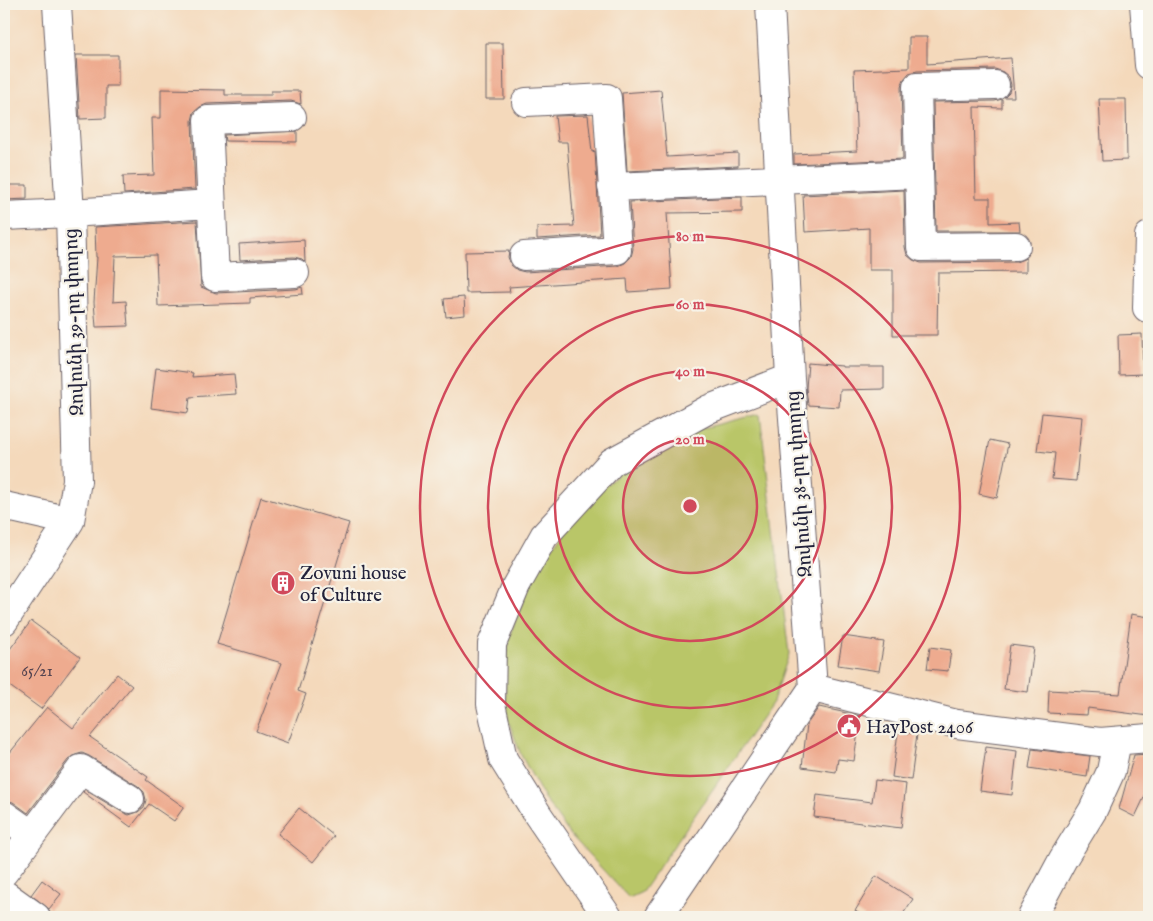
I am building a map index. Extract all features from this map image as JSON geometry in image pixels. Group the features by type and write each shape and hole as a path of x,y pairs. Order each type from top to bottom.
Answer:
{"street":[{"name":"Զովունի 39-րդ փողոց","path":"4,621 70,521 77,481 70,214 57,4"},
{"name":"Զովունի 38-րդ փողոց","path":"770,4 790,378 813,688"},
{"path":"1144,4 1149,65"},
{"path":"994,85 916,87 921,247 1016,246"},
{"path":"524,256 617,250 607,98 526,102"},
{"path":"292,117 208,120 215,277 294,273"},
{"path":"612,187 918,174"},
{"path":"4,216 70,214 211,204"},
{"path":"1147,308 1149,236"},
{"path":"608,917 538,815 504,759 491,704 492,644 516,586 544,536 612,462 708,409 790,378"},
{"path":"4,506 70,521"},
{"path":"658,917 813,688 958,724 1100,742 1149,738"},
{"path":"1032,917 1063,859 1093,810 1112,771 1117,740"},
{"path":"4,872 30,834 81,769 130,799"},
{"path":"4,816 30,834"},
{"path":"4,894 36,917"}],"green space":[{"path":"760,414 789,654 773,702 642,892 629,898 569,833 544,798 521,755 508,720 505,697 509,637 526,592 545,558 568,523 603,488 637,458 691,431"}],"building":[{"path":"909,37 927,37 927,64 1011,58 1014,97 1004,97 1009,92 1011,85 1009,77 995,69 917,71 909,73 901,87 903,159 794,164 794,154 857,151 854,70 909,68"},
{"path":"486,43 503,43 504,99 486,99"},
{"path":"76,55 118,55 118,86 106,86 106,118 80,119"},
{"path":"161,89 225,90 225,95 271,95 271,91 300,91 301,104 291,101 207,104 200,107 194,112 192,121 195,189 124,194 123,176 154,175 152,118 161,118"},
{"path":"661,90 667,157 738,153 738,166 627,171 622,93"},
{"path":"1002,99 1002,108 974,107 976,198 990,198 990,223 1019,222 1020,231 936,231 933,102 995,101"},
{"path":"1099,99 1126,99 1127,160 1102,161"},
{"path":"588,115 592,152 595,151 600,235 537,239 537,227 574,226 567,142 558,142 555,116"},
{"path":"297,131 297,142 225,141 224,135"},
{"path":"4,185 27,185 27,199 4,200"},
{"path":"904,190 905,247 907,255 913,260 921,263 1016,262 1026,258 1026,272 938,273 937,335 893,335 893,270 869,270 869,228 805,232 803,195"},
{"path":"742,197 742,212 667,213 672,289 628,292 627,279 509,287 510,292 466,293 465,252 509,251 508,257 511,265 517,270 525,272 618,266 625,263 631,257 633,249 630,202"},
{"path":"197,221 201,287 216,293 296,289 302,287 303,294 250,298 250,303 158,306 156,255 115,256 113,302 126,301 128,326 96,327 94,302 97,257 95,227"},
{"path":"304,240 305,262 294,257 240,260 239,244"},
{"path":"464,297 465,315 446,317 444,299"},
{"path":"1142,334 1143,374 1119,375 1118,335"},
{"path":"808,363 842,367 884,367 884,389 840,390 839,407 808,405 806,388"},
{"path":"156,368 193,373 192,377 234,374 236,394 190,397 188,413 151,408"},
{"path":"1042,413 1082,417 1076,481 1052,479 1055,453 1037,451"},
{"path":"990,440 1008,444 997,498 979,494"},
{"name":"Zovuni house of Culture","path":"261,497 349,523 298,691 306,694 288,743 256,731 282,663 217,644"},
{"path":"1131,614 1149,617 1149,716 1088,708 1087,715 1048,713 1049,690 1120,694"},
{"path":"31,621 80,657 41,709 4,682 4,657"},
{"path":"843,636 884,642 879,671 838,665"},
{"path":"1010,645 1034,648 1028,692 1004,689"},
{"path":"930,647 951,650 948,671 927,669"},
{"path":"117,674 132,686 90,737 148,777 146,780 184,807 174,821 149,804 131,827 83,792 85,790 129,815 138,812 144,807 146,800 144,792 138,786 82,753 68,760 28,813 13,802 4,800 4,760 47,707 73,728"},
{"path":"819,707 860,716 854,761 838,759 836,772 802,767 807,724"},
{"path":"898,732 917,734 911,780 892,777"},
{"path":"986,747 1017,751 1012,795 980,791"},
{"path":"1032,749 1090,756 1087,777 1029,768"},
{"path":"1149,754 1149,787 1135,817 1119,809 1134,755"},
{"path":"875,780 906,784 901,828 814,817 817,795 872,802"},
{"path":"299,808 334,836 313,862 278,834"},
{"path":"876,876 913,899 901,917 865,917 855,911"},
{"path":"42,880 61,894 49,909 31,895"}],"place":[{"name":"Zovuni house of Culture","path":"283,583"},
{"name":"HayPost 2406","path":"849,726"}]}
